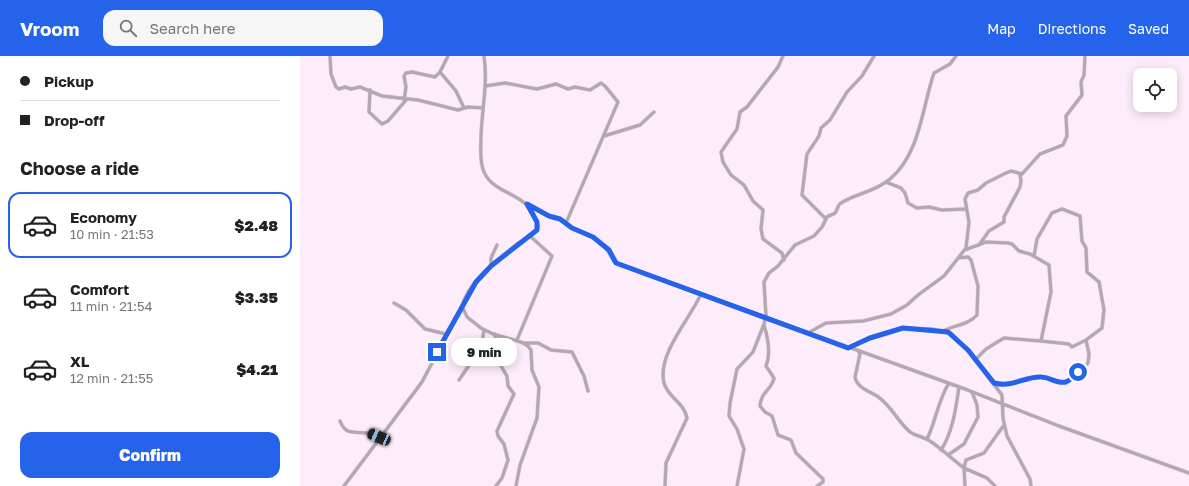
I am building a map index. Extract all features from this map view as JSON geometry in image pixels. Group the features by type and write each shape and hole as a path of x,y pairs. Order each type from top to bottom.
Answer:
{"street":[{"path":"330,56 331,74 336,87 351,89 360,87 382,96 421,101 458,110 464,108 483,108"},
{"path":"370,90 369,112 382,124 388,121 405,99 406,87 404,76 406,73 412,72 435,77 440,72 448,56"},
{"path":"484,56 485,86 480,147 484,172 491,182 527,204 566,223 572,228 594,237 609,250 616,263 766,316 859,352 959,386 1189,473"},
{"path":"783,56 776,69 740,113 738,127 721,152 723,162 731,175 744,185 753,201 762,210 762,239 782,253 784,260"},
{"path":"826,219 804,198 802,193 806,173 806,156 819,136 821,128 830,120 847,92 862,76 874,56"},
{"path":"737,486 744,449 737,429 729,416 730,400 737,370 753,352 764,324 766,316 764,282 769,273 784,260 796,244 808,241 814,236 822,227 826,219 835,212 840,203 858,195 868,193 886,182 902,167 912,148 934,73 950,64 956,56"},
{"path":"965,250 969,228 965,198 970,192 978,190 1008,172 1020,175 1025,173 1030,164 1040,154 1046,150 1059,148 1064,144 1067,136 1066,116 1082,95 1081,82 1084,75 1085,56"},
{"path":"440,72 456,91 464,108"},
{"path":"485,86 505,83 538,89 556,84 568,89 575,87 590,90 598,84 602,84 618,102 566,223"},
{"path":"604,136 640,125 649,119 654,112"},
{"path":"979,245 987,232 1004,222 1004,216 1021,184 1020,175"},
{"path":"886,182 901,188 905,193 908,203 917,208 929,207 942,210 966,209"},
{"path":"961,209 965,203"},
{"path":"344,486 379,437 422,382 473,285 491,266 537,230 538,225 527,204"},
{"path":"975,360 986,349 1004,338 1069,344 1072,347 1084,342 1102,328 1104,310 1099,282 1087,272 1086,248 1082,241 1080,216 1062,209 1052,213 1037,238 1034,256"},
{"path":"517,340 552,255 530,236"},
{"path":"808,333 826,323 863,321 884,317 895,312 907,305 917,295 944,276 965,250 986,242 1012,244 1019,251 1046,262 1051,270 1050,296 1041,341"},
{"path":"491,266 491,258 497,245"},
{"path":"943,331 954,326 968,323 977,315 978,286 970,259 968,257 957,258"},
{"path":"665,486 666,463 671,448 681,432 687,418 681,404 670,396 666,390 664,381 665,360 701,294"},
{"path":"394,303 406,310 425,329 446,334"},
{"path":"462,306 467,317 484,330 517,340 524,343 531,350 532,370 538,383 539,393 537,420 520,465 516,486"},
{"path":"764,324 769,340 768,360 766,366 774,379 772,385 762,397 760,406 765,412 772,416 778,435 791,440 796,453 823,479 823,482 817,486"},
{"path":"848,348 870,338 903,328 943,331 953,334 996,385 1002,395 1005,424 1011,446 1029,477 1031,486"},
{"path":"459,380 472,361 480,356 484,330"},
{"path":"495,334 498,361 507,376 508,386 514,394 497,431 498,436 504,444 505,453 508,460 502,478 496,486"},
{"path":"524,343 537,342 551,350 572,352 584,376 588,392"},
{"path":"996,385 1018,383 1028,379 1042,377 1056,381 1068,381 1088,363 1089,354 1084,342"},
{"path":"859,352 860,354 855,377 856,381 868,393 876,396 890,407 898,419 912,433 927,439 964,468 986,478 996,486"},
{"path":"927,439 936,418 940,399 949,383"},
{"path":"941,450 949,433 955,411 959,386"},
{"path":"948,456 964,444 978,418 977,405 972,392"},
{"path":"340,421 343,428 349,433 366,432 379,437"},
{"path":"965,486 964,468 966,460 982,455 989,448 1005,424"}],"route":[{"path":"437,352 463,302 476,282 486,270 537,230 537,222 527,204 549,216 562,220 572,228 593,237 609,250 616,263 677,284 715,300 766,316 848,348 868,338 882,335 889,331 906,328 932,329 953,334 968,350 994,383 1018,383 1036,377 1066,382 1078,372"}]}
